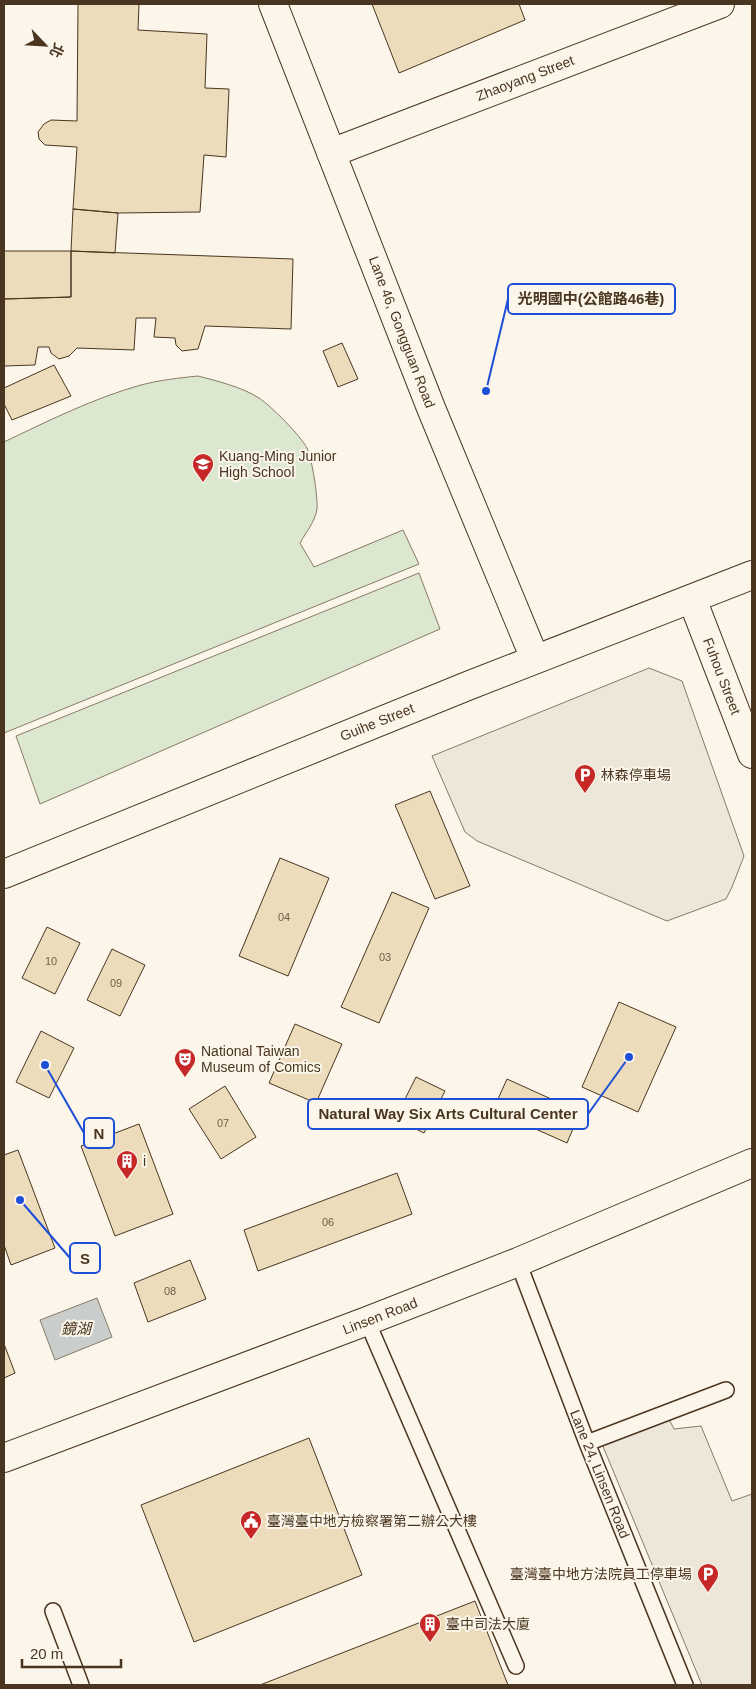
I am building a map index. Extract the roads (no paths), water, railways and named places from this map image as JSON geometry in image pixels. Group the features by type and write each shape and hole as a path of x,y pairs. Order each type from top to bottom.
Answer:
{"street":[{"name":"Lane 46, Gongguan Road","path":"273,4 431,408 535,659"},
{"name":"Zhaoyang Street","path":"331,153 720,4"},
{"name":"Guihe Street","path":"4,874 535,659 752,574"},
{"name":"Fuhou Street","path":"692,599 752,754"},
{"name":"Linsen Road","path":"4,1458 368,1321 518,1262 752,1163"}],"lane":[{"name":"Lane 24, Linsen Road","path":"518,1262 587,1443 685,1685"},
{"path":"368,1321 516,1666"},
{"path":"587,1443 726,1390"},
{"path":"53,1611 81,1685"}],"water":[{"name":"鏡湖","path":"97,1298 112,1337 55,1360 40,1320"}],"place":[{"name":"光明國中(公館路46巷)","path":"486,391"},
{"name":"Kuang-Ming Junior High School","path":"203,483"},
{"name":"林森停車場","path":"585,794"},
{"name":"Natural Way Six Arts Cultural Center","path":"629,1057"},
{"name":"N","path":"45,1065"},
{"name":"National Taiwan Museum of Comics","path":"185,1078"},
{"name":"i","path":"127,1180"},
{"name":"S","path":"20,1200"},
{"name":"臺灣臺中地方檢察署第二辦公大樓","path":"251,1540"},
{"name":"臺灣臺中地方法院員工停車場","path":"708,1593"},
{"name":"臺中司法大廈","path":"430,1643"}]}
